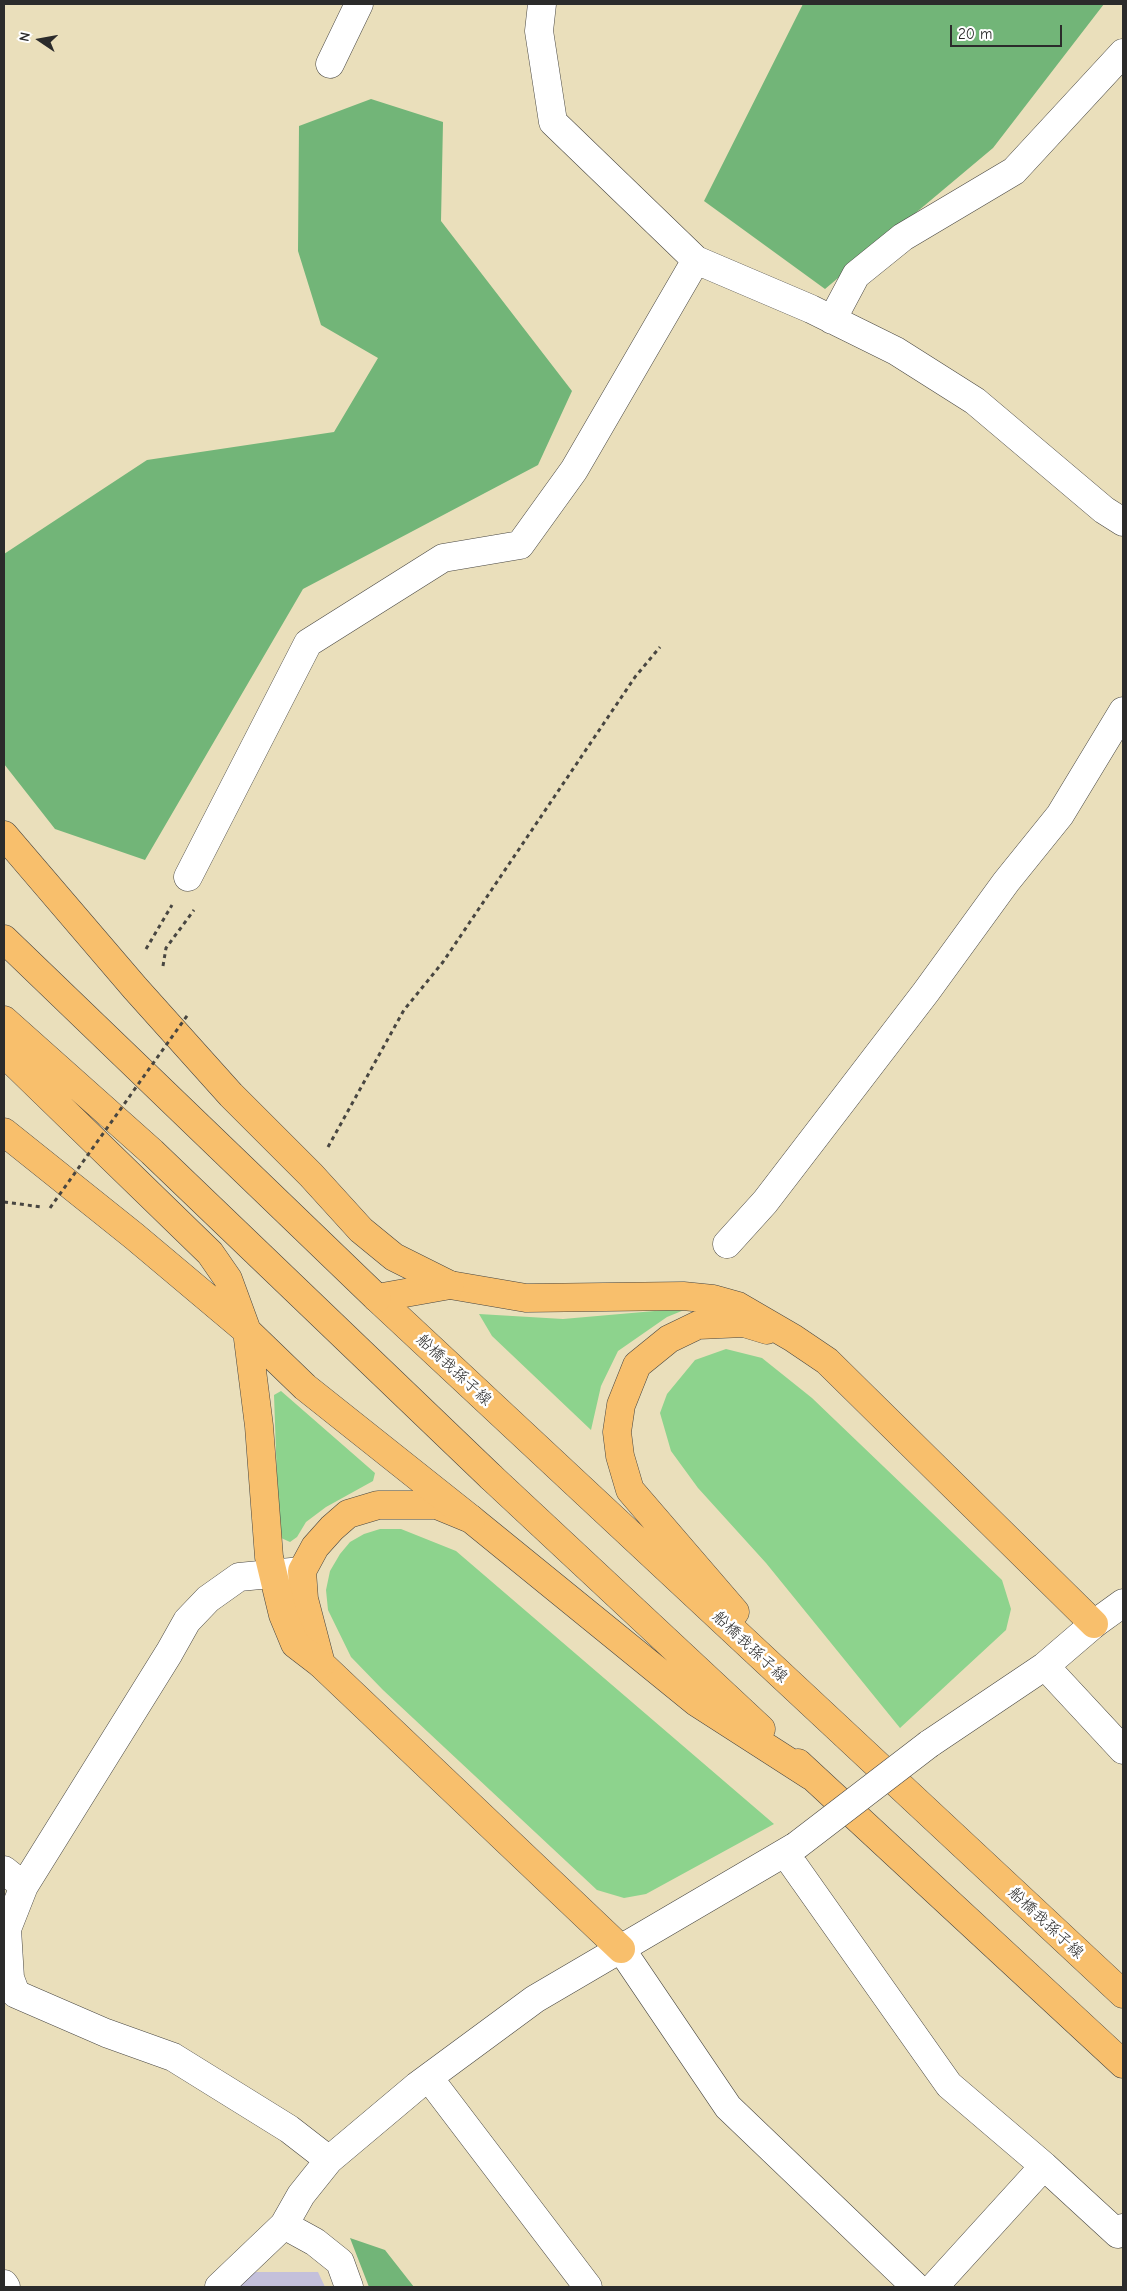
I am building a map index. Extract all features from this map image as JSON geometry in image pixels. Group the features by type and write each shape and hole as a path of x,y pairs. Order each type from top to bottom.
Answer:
{"main road":[{"path":"4,836 122,973 231,1095 361,1230 394,1257 450,1285 526,1298 683,1296 713,1298 738,1306 793,1338 827,1361 1094,1624"},
{"name":"船橋我孫子線","path":"4,939 377,1298 1123,1994"},
{"path":"4,1020 152,1152 491,1477 1123,2064"},
{"path":"4,1053 210,1253 228,1279 247,1331 259,1426 269,1557 283,1615 295,1644 320,1664 621,1949"},
{"path":"4,1132 134,1236 247,1331 305,1387 696,1702 811,1776"},
{"path":"361,1230 376,1265 377,1298 450,1285"},
{"path":"793,1338 744,1323 698,1325 669,1339 637,1365 621,1404 617,1432 620,1456 630,1490 822,1715"},
{"path":"320,1664 304,1599 302,1571 315,1547 332,1528 348,1514 370,1507 405,1504 438,1505 471,1519"}],"street":[{"path":"330,64 359,4"},
{"path":"542,4 539,31 553,122 696,260 832,320 896,351 975,402 1104,510 1123,522"},
{"path":"832,320 856,275 903,237 1014,171 1123,53"},
{"path":"188,877 308,643 443,558 520,545 574,470 696,260"},
{"path":"727,1244 764,1202 926,992 1006,882 1060,815 1123,711"},
{"path":"302,1571 273,1572 239,1577 208,1599 187,1620 169,1653 14,1878 6,1929 10,1978 16,1994 106,2033 173,2057 289,2129 329,2160"},
{"path":"219,2287 284,2225 301,2195 329,2160 429,2078 536,1999 790,1850 929,1744 1045,1666 1094,1624 1123,1603"},
{"path":"1045,1666 1123,1750"},
{"path":"790,1850 949,2085 1122,2234"},
{"path":"621,1949 728,2107 916,2287"},
{"path":"429,2078 588,2287"},
{"path":"934,2287 1044,2166"},
{"path":"284,2225 314,2242 340,2262 349,2287"}],"path":[{"path":"311,1176 404,1010 443,962 635,677 660,647"},
{"path":"143,954 188,877"},
{"path":"166,973 162,965 166,948 198,905"},
{"path":"4,1202 50,1208 189,1012 184,1005"}],"shaded area":[{"path":"253,2272 318,2272 325,2287 239,2287"}],"green space":[{"path":"803,4 1104,4 993,148 825,289 704,201"},
{"path":"371,99 443,122 441,221 572,391 538,465 303,589 145,860 55,829 4,764 4,554 147,460 334,432 378,358 321,325 298,251 299,126"},
{"path":"689,1308 667,1317 618,1351 601,1386 591,1430 492,1336 479,1314 563,1319"},
{"path":"726,1349 762,1358 812,1398 1002,1580 1011,1609 1006,1630 900,1728 766,1563 698,1488 671,1451 660,1413 667,1394 695,1360"},
{"path":"281,1391 375,1473 373,1481 326,1507 306,1522 297,1537 290,1542 279,1537 274,1395"},
{"path":"380,1529 401,1529 456,1551 774,1824 646,1894 624,1898 597,1890 383,1690 351,1657 328,1610 326,1590 330,1571 350,1542 364,1534"},
{"path":"350,2238 385,2250 414,2287 369,2287"}]}
